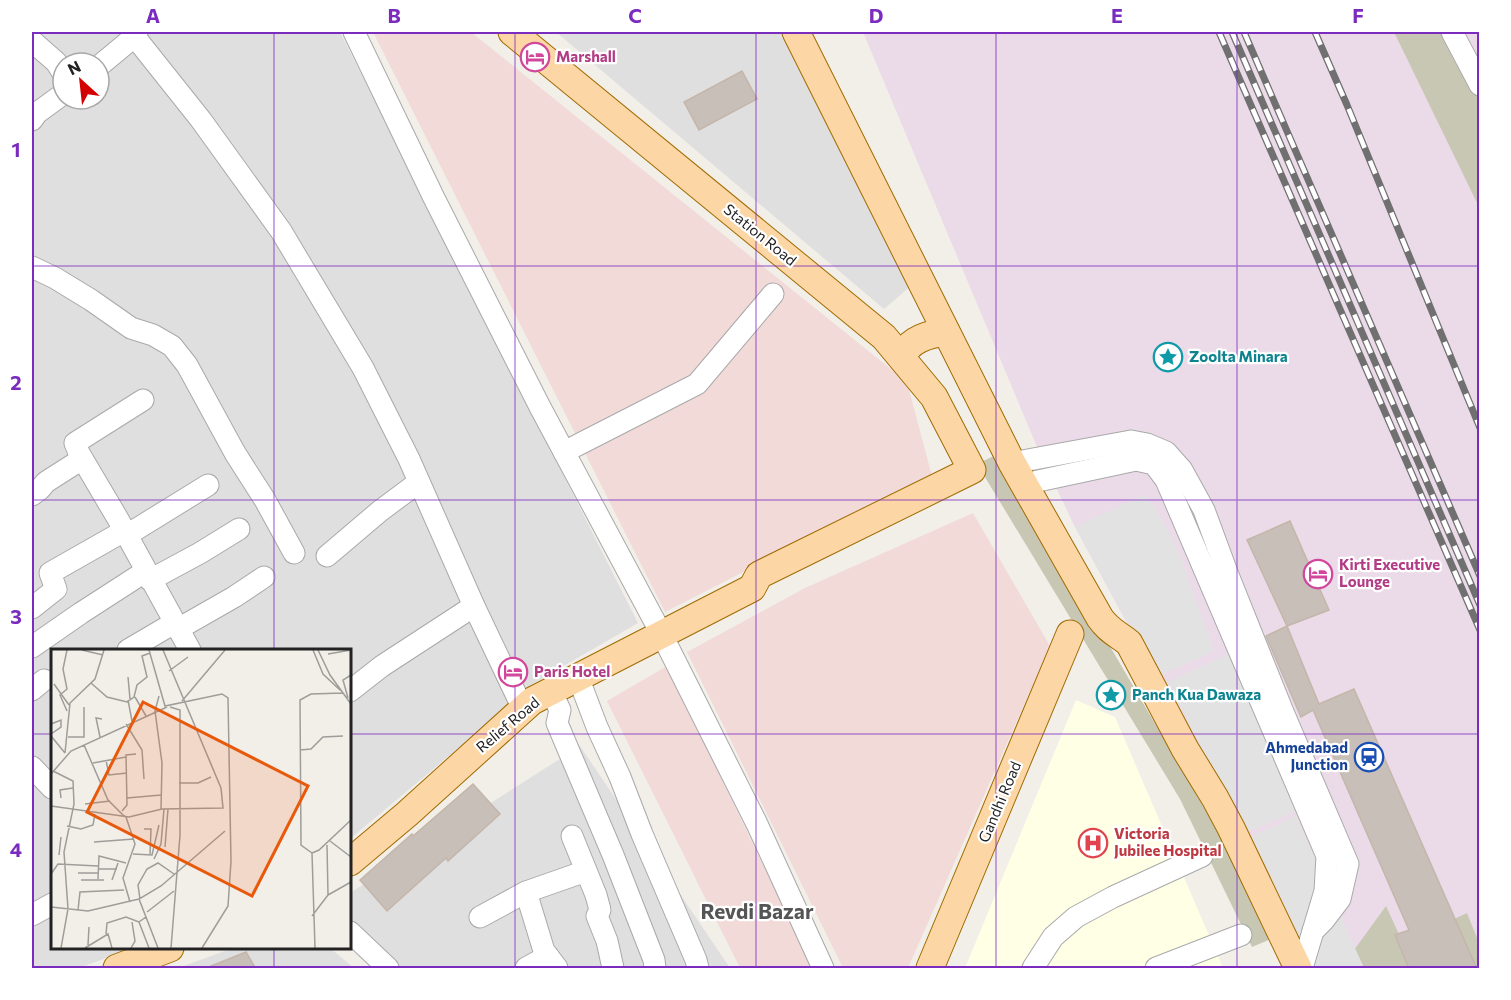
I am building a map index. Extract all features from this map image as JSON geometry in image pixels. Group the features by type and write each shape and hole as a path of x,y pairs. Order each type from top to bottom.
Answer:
{"main road":[{"name":"Station Road","path":"512,32 884,337 934,397 977,477"},
{"path":"796,32 1018,473 1100,618 1113,633 1130,643 1185,749 1231,828 1300,969"},
{"path":"902,358 907,348 915,341 924,336 946,332"},
{"name":"Relief Road","path":"351,861 407,814 532,700 752,588 766,590 977,477"},
{"name":"Gandhi Road","path":"930,969 1070,634"},
{"path":"117,969 168,949"}],"street":[{"path":"354,32 434,198 564,452 662,635 757,824 823,969"},
{"path":"1452,32 1479,85"},
{"path":"111,55 134,33 201,120 281,231 363,368 419,482 523,709"},
{"path":"32,41 51,58"},
{"path":"32,120 37,113 51,103"},
{"path":"32,267 91,300 131,328 153,335 172,346 187,365 235,453 265,500 294,553"},
{"path":"564,452 697,384 773,294"},
{"path":"143,400 75,443 189,649"},
{"path":"1018,473 1131,441 1148,444 1166,452 1182,470 1204,510 1283,712 1348,864 1340,899 1313,931"},
{"path":"32,495 46,482 82,459"},
{"path":"1018,473 1136,460 1154,464 1166,480 1327,856 1324,891 1300,969"},
{"path":"327,556 380,511 419,482"},
{"path":"32,608 56,590 50,573 208,485"},
{"path":"32,647 81,613 148,575 200,553 238,529"},
{"path":"132,649 234,597 264,577"},
{"path":"351,690 382,666 474,606"},
{"path":"578,677 698,969"},
{"path":"550,691 560,710 557,723 613,855 654,960 655,969"},
{"path":"32,767 51,787"},
{"path":"572,836 596,896 600,910 597,916 608,941 613,969"},
{"path":"1033,969 1053,937 1076,917 1113,897 1202,856"},
{"path":"480,917 526,892 586,871"},
{"path":"526,892 544,951 553,962 526,969"},
{"path":"32,915 51,905"},
{"path":"351,933 388,969"},
{"path":"1155,969 1241,935"}],"shaded area":[{"path":"32,32 340,32 638,623 529,686 351,838 351,649 51,649 51,949 130,949 79,968 32,968"},
{"path":"373,32 471,32 907,382 932,476 665,612"},
{"path":"556,32 781,32 912,285 884,309"},
{"path":"863,32 1479,32 1479,968 1307,968 1244,840 1075,527 1040,454"},
{"path":"1394,32 1463,32 1479,63 1479,207"},
{"path":"998,454 1235,861 1271,939 1252,947 1180,799 977,464"},
{"path":"1143,495 1155,507 1179,553 1214,651 1157,677 1075,527"},
{"path":"973,513 1050,646 908,968 843,968 687,652 805,588"},
{"path":"1231,653 1301,809 1245,833 1168,682"},
{"name":"Revdi Bazar","path":"667,666 813,968 740,968 607,701"},
{"name":"Victoria Jubilee Hospital","path":"1076,700 1115,717 1223,968 965,968"},
{"path":"580,746 730,968 399,968 351,919 351,892"},
{"path":"1296,816 1364,968 1307,968 1244,840"},
{"path":"1386,906 1403,943 1467,913 1479,943 1479,968 1341,968"},
{"path":"230,949 331,949 354,968 178,968"}],"building":[{"path":"742,71 757,99 699,130 684,102"},
{"path":"1290,521 1329,610 1287,626 1247,540"},
{"path":"1287,626 1319,704 1354,689 1477,969 1409,969 1395,935 1409,930 1313,710 1301,717 1266,636"},
{"path":"473,784 500,814 387,911 360,880"},
{"path":"246,952 256,969 206,969 206,968"}],"railway":[{"path":"1219,32 1480,630"},
{"path":"1232,32 1480,605"},
{"path":"1244,32 1480,576"},
{"path":"1315,32 1480,428"}],"place":[{"name":"Marshall","path":"535,57"},
{"name":"Zoolta Minara","path":"1168,357"},
{"name":"Kirti Executive Lounge","path":"1318,574"},
{"name":"Paris Hotel","path":"513,672"},
{"name":"Panch Kua Dawaza","path":"1111,695"},
{"name":"Ahmedabad Junction","path":"1369,757"},
{"name":"Victoria Jubilee Hospital","path":"1093,843"}],"district":[{"name":"Revdi Bazar","path":"757,912"}]}
